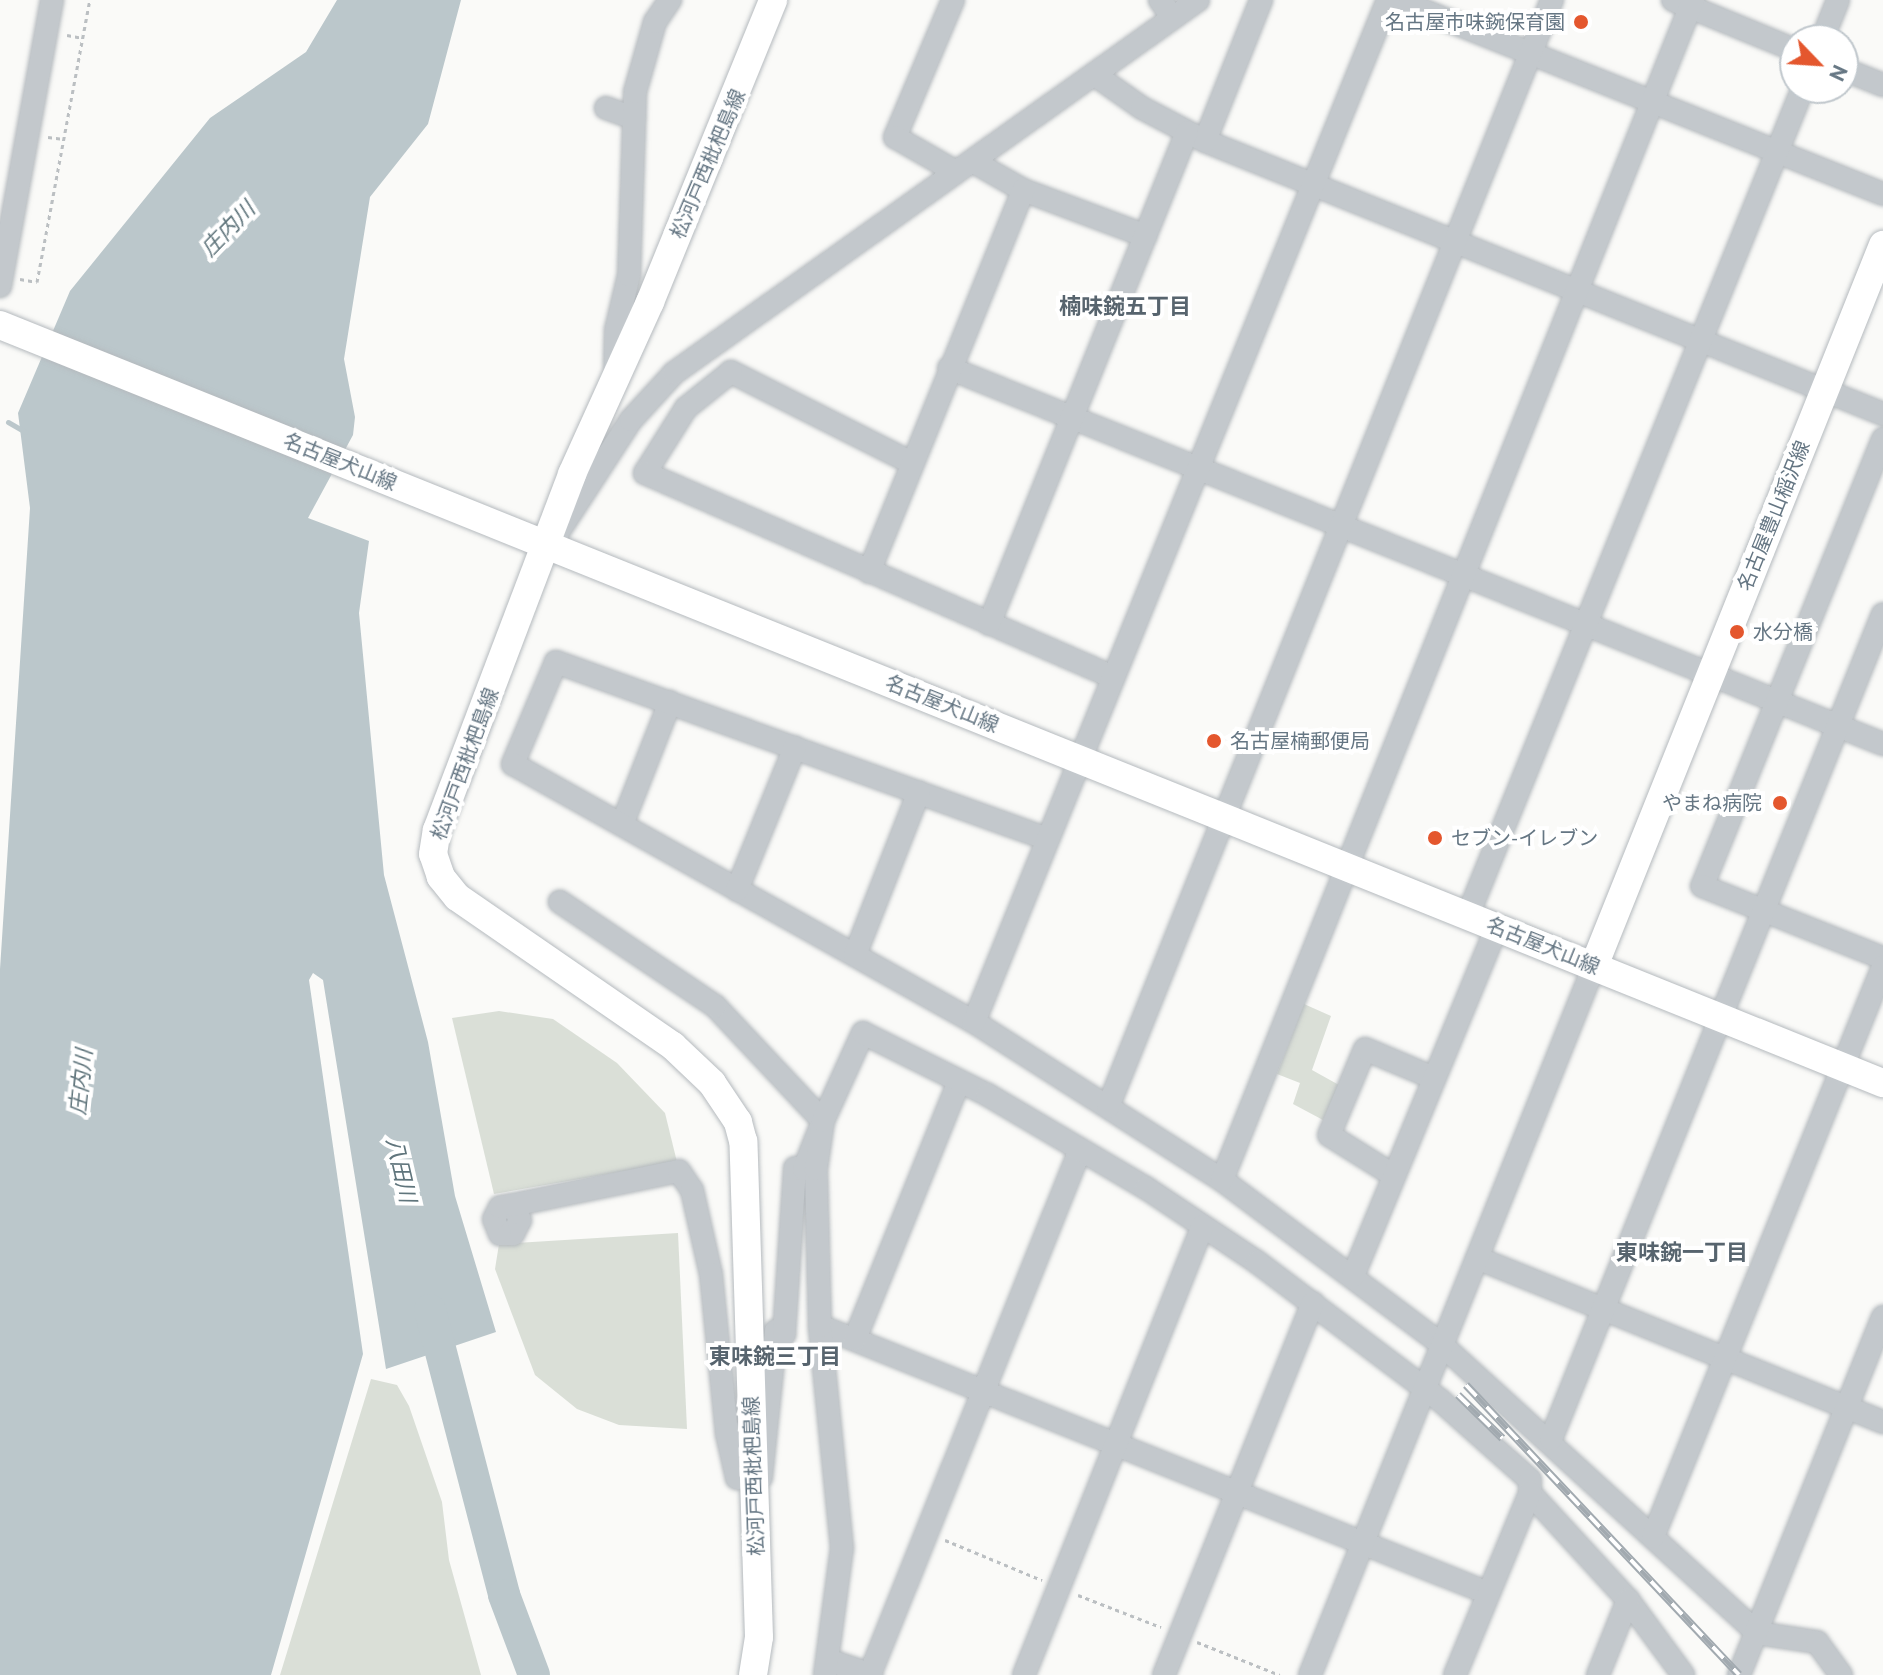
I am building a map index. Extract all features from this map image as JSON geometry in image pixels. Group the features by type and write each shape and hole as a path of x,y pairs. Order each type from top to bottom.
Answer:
{"main road":[{"name":"松河戸西枇杷島線","path":"753,1675 759,1637 743,1141 738,1122 712,1083 662,1037 457,897 441,877 433,854 437,830 537,542 614,381 773,0"},
{"name":"名古屋豊山稲沢線","path":"1594,966 1883,245"},
{"name":"名古屋犬山線","path":"6,328 1883,1083"}],"street":[{"path":"0,286 52,0"},
{"path":"614,381 616,330 629,275 635,92 655,22 670,0"},
{"path":"953,0 895,137 1146,236"},
{"path":"537,542 631,420 674,373 1095,75 1167,9 1198,0"},
{"path":"989,624 1146,236 1261,0"},
{"path":"974,1022 1045,838 1202,469 1388,0"},
{"path":"1397,0 1883,194"},
{"path":"1108,1107 1552,0"},
{"path":"1828,24 1838,0"},
{"path":"1222,1180 1579,292 1654,101 1686,3 1779,43"},
{"path":"1095,75 1196,136 1883,414"},
{"path":"1859,75 1883,85"},
{"path":"1468,915 1796,104"},
{"path":"606,108 634,118"},
{"path":"869,572 1023,190"},
{"path":"949,368 1465,575 1585,627 1883,744"},
{"path":"912,463 731,372 686,408 645,473 1113,677"},
{"path":"1883,439 1702,886 1883,958"},
{"path":"1551,1439 1883,614"},
{"path":"1045,838 556,662 513,764 623,822 737,890 974,1022 1222,1180 1441,1344 1551,1439 1757,1633 1817,1642 1841,1675"},
{"path":"623,822 670,702"},
{"path":"737,890 795,747"},
{"path":"855,955 919,792"},
{"path":"560,902 715,1006 823,1121"},
{"path":"1353,1276 1497,927"},
{"path":"1310,1675 1594,966"},
{"path":"1653,1537 1883,967"},
{"path":"513,1205 679,1171 692,1190 711,1274 727,1434 737,1478 761,1477 776,1331 784,1334 795,1168 804,1169 863,1033 959,1082 1080,1150 1203,1226 1313,1303 1423,1391 1440,1400 1530,1480 1530,1493 1455,1675"},
{"path":"1393,1175 1329,1135 1365,1049 1434,1078"},
{"path":"855,1339 959,1082"},
{"path":"823,1121 816,1169 820,1326 842,1548 827,1667 871,1675 1080,1150"},
{"path":"1024,1675 1203,1226"},
{"path":"1477,1258 1883,1422"},
{"path":"1164,1675 1313,1303"},
{"path":"1739,1675 1883,1317"},
{"path":"820,1326 1488,1593"},
{"path":"1530,1493 1628,1600 1683,1675"},
{"path":"1598,1675 1628,1600"}],"path":[{"path":"37,282 90,0"},
{"path":"927,1533 1280,1675"}],"shaded area":[{"path":"1304,1004 1331,1016 1312,1070 1339,1085 1323,1120 1293,1104 1300,1083 1277,1074"},
{"path":"499,1011 553,1019 617,1063 665,1113 677,1162 494,1194 452,1018"},
{"path":"678,1233 687,1429 619,1425 577,1409 535,1375 495,1269 499,1244"},
{"path":"371,1379 397,1385 409,1406 442,1502 449,1560 481,1675 280,1675"}],"water":[{"name":"庄内川","path":"337,0 461,0 428,124 370,197 344,359 355,417 353,435 308,518 369,541 359,613 384,875 428,1042 455,1196 496,1332 386,1369 323,980 313,973 309,980 363,1354 271,1675 0,1675 0,969 30,508 18,413 70,291 210,118 306,52"}],"waterway":[{"path":"8,422 25,432"},
{"name":"八田川","path":"430,1310 504,1595 534,1675"}],"railway":[{"path":"1466,1385 1739,1675"},
{"path":"1458,1395 1502,1438"}],"place":[{"name":"名古屋市味鋺保育園","path":"1581,22"},
{"name":"水分橋","path":"1737,632"},
{"name":"名古屋楠郵便局","path":"1214,741"},
{"name":"やまね病院","path":"1780,803"},
{"name":"セブン-イレブン","path":"1435,838"}],"district":[{"name":"楠味鋺五丁目","path":"1125,307"},
{"name":"東味鋺一丁目","path":"1682,1253"},
{"name":"東味鋺三丁目","path":"775,1357"}]}
